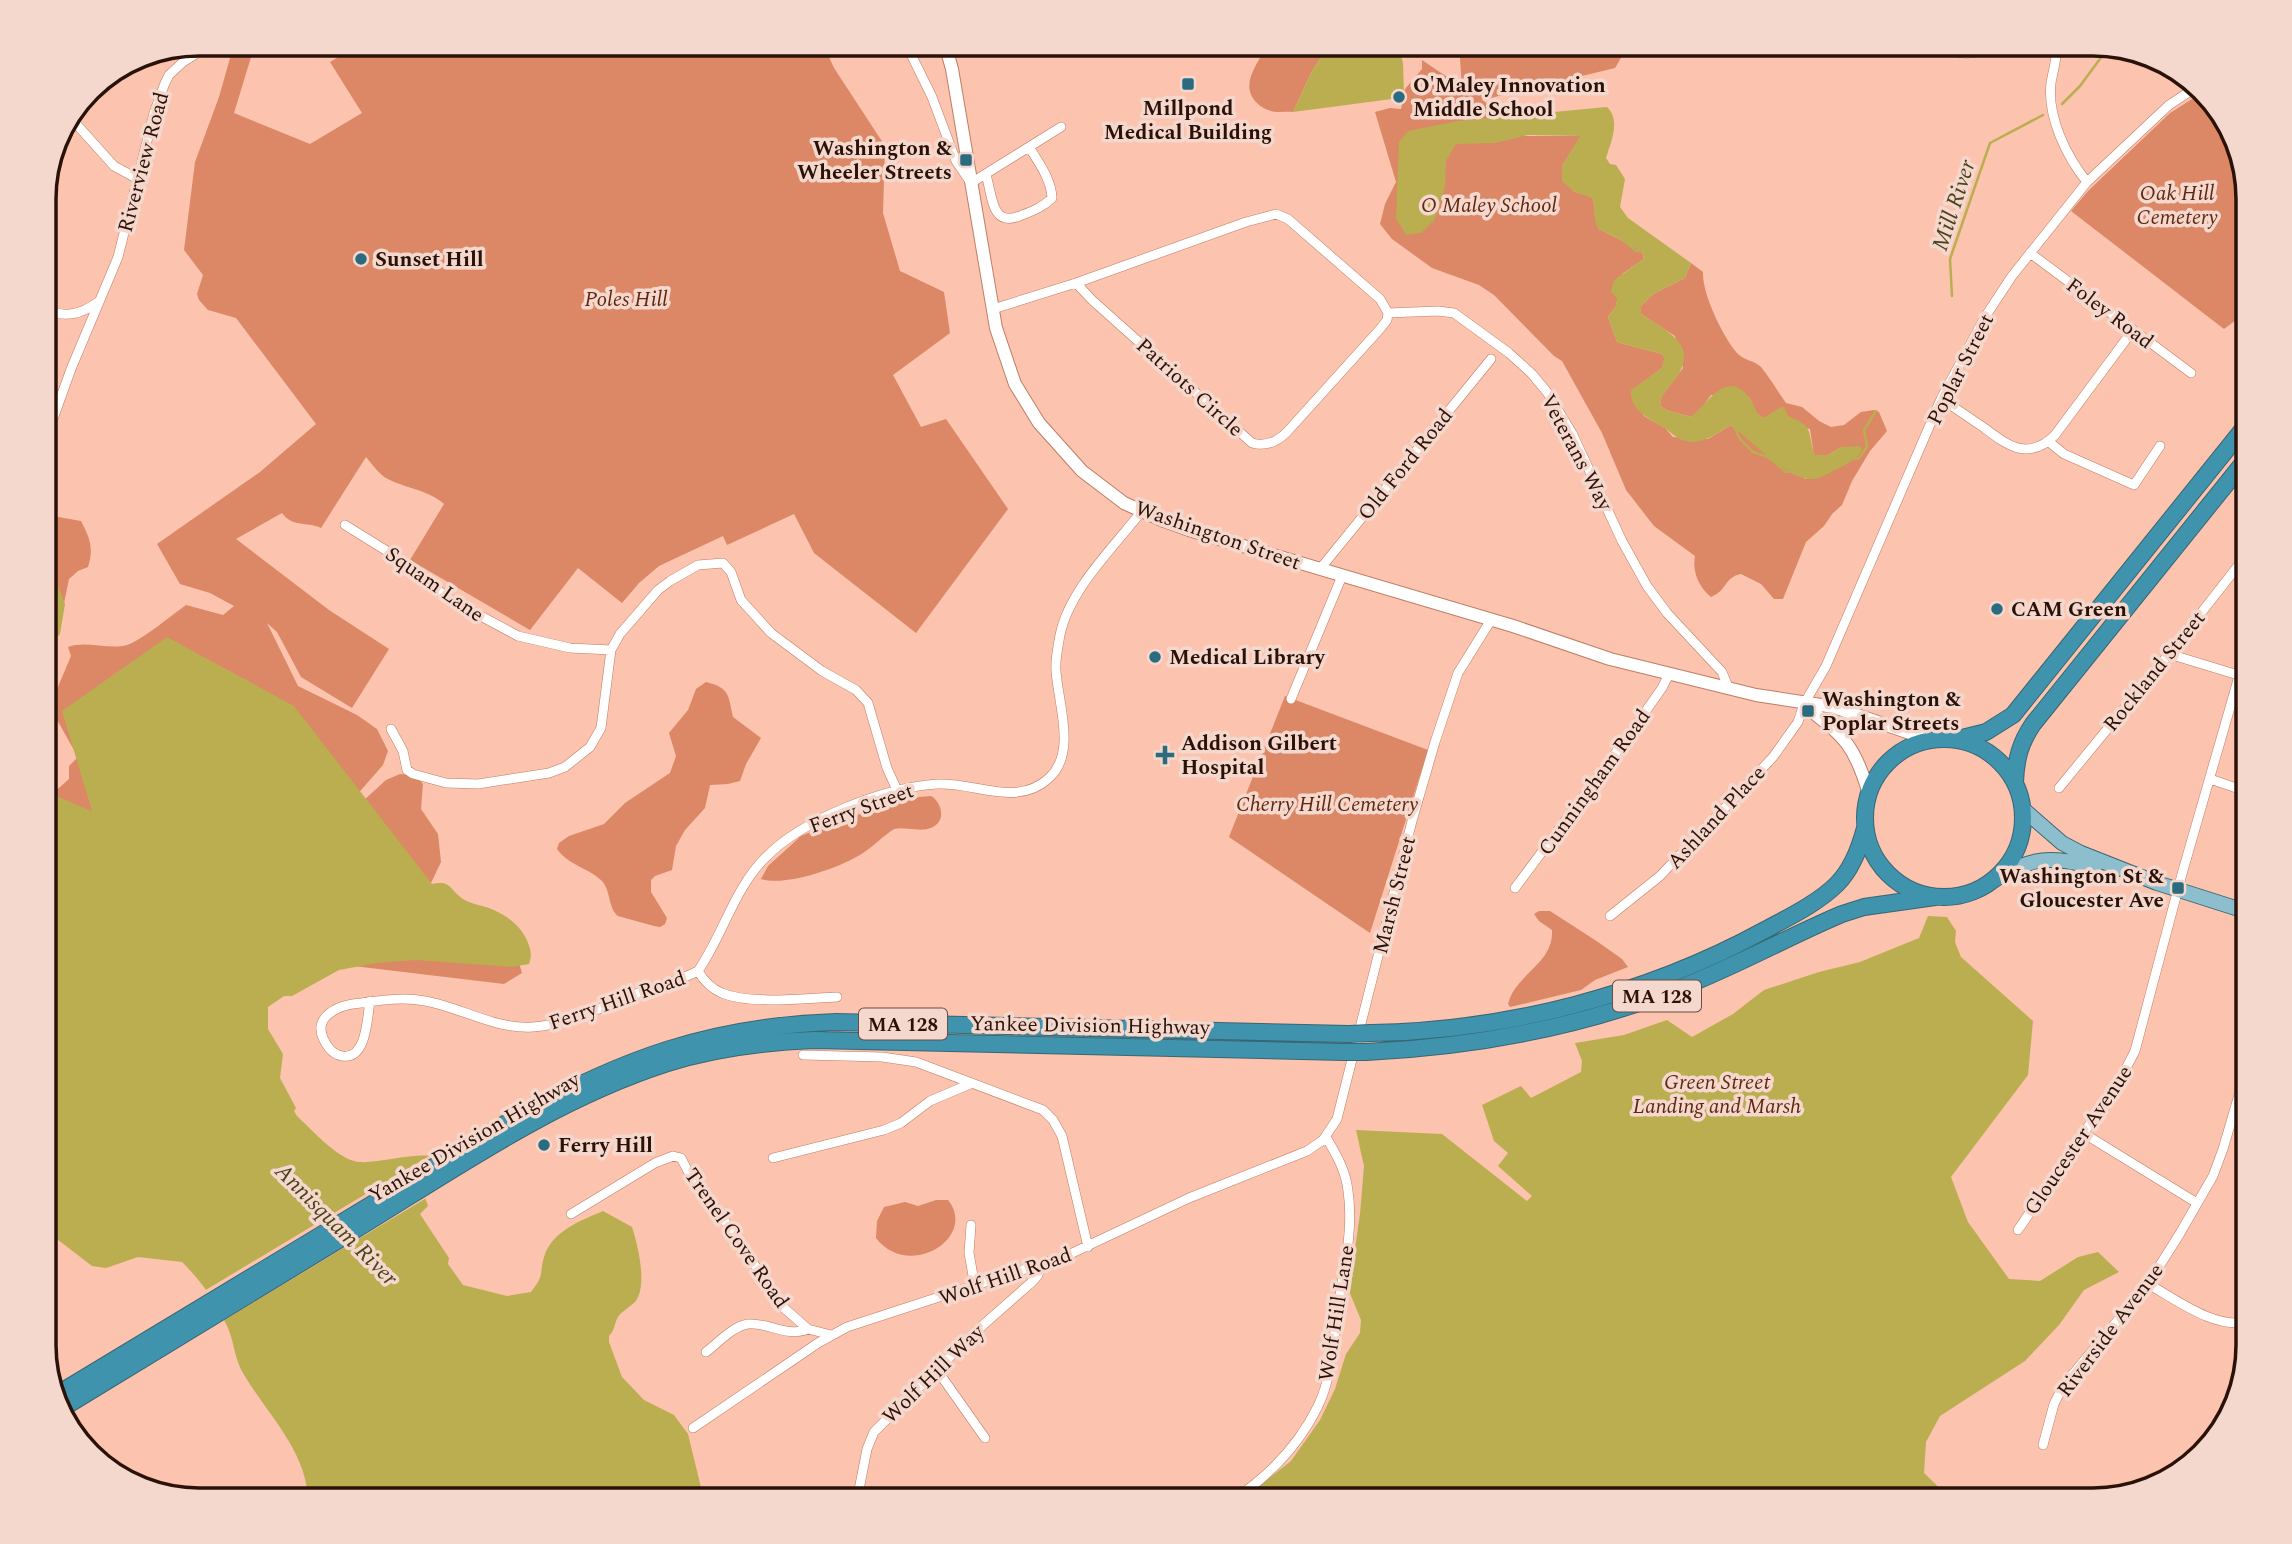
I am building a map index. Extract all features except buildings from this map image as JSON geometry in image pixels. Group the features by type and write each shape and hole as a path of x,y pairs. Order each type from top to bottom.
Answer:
{"highway":[{"name":"MA 128","path":"1866,828 1869,794 1876,778 1892,760 1909,748 1930,740 1952,740 1986,732 2013,715 2236,438"},
{"name":"MA 128","path":"1935,897 1966,894 1994,880 2014,855 2022,833 2023,808 2015,782 2022,742 2236,472"},
{"path":"1952,740 1986,751 2001,763 2015,782"},
{"path":"1866,828 1874,855 1887,874 1910,890 1935,897"},
{"name":"Yankee Division Highway","path":"69,1404 145,1350 483,1144 557,1095 639,1058 710,1037 782,1025 836,1022 1349,1034 1443,1029 1524,1016 1593,999 1678,970 1756,935 1830,890 1849,869 1866,828"},
{"name":"Yankee Division Highway","path":"483,1144 619,1081 688,1057 780,1041 850,1040 1343,1052 1480,1041 1574,1022 1669,992 1864,907 1935,897"},
{"name":"Yankee Division Highway","path":"64,1391 145,1350"}],"main road":[{"name":"Washington Street","path":"947,56 996,328 1015,384 1039,422 1082,471 1124,503 1189,530 1491,620 1611,659 1804,704 1834,708 1930,740"},
{"name":"Washington Street","path":"1804,704 1839,732 1853,749 1869,794"},
{"path":"2023,808 2062,843 2157,883"},
{"path":"1994,880 2021,864 2039,860 2067,860 2157,883 2236,908"}],"street":[{"name":"Riverview Road","path":"56,413 118,257 154,113 165,83 183,62 193,56"},
{"path":"912,56 932,97 956,161 971,183 1061,127"},
{"path":"2057,56 2051,83 2054,116 2064,143 2087,182"},
{"name":"Poplar Street","path":"1804,704 1826,666 1941,399 1985,317 2030,253 2087,182 2169,105 2188,93"},
{"path":"77,124 114,166 138,179"},
{"path":"986,174 998,216 1004,220 1012,220 1040,208 1052,198 1052,191 1029,147"},
{"path":"993,309 1276,214 1288,219 1380,299 1388,313"},
{"name":"Foley Road","path":"2030,253 2191,373"},
{"name":"Patriots Circle","path":"1076,282 1092,300 1252,443 1259,445 1276,441 1287,432 1380,329 1387,320 1388,313"},
{"path":"56,313 73,315 100,300"},
{"name":"Veterans Way","path":"1388,313 1454,313 1509,353 1532,374 1548,392 1572,433 1622,541 1647,586 1675,622 1722,672 1728,687"},
{"path":"1941,399 2012,447 2027,449 2048,441 2133,330"},
{"name":"Old Ford Road","path":"1320,569 1491,359"},
{"path":"2048,441 2064,454 2134,485 2160,446"},
{"name":"Ferry Street","path":"698,971 757,867 771,852 806,827 897,790 920,785 951,784 1007,793 1026,792 1045,782 1057,770 1063,744 1056,666 1063,623 1079,591 1141,512"},
{"name":"Squam Lane","path":"345,525 395,556 449,599 518,636 570,648 611,650"},
{"path":"391,729 403,751 407,770 413,775 454,784 467,785 549,773 575,760 590,747 599,734 604,719 611,650 620,634 664,586 698,565 723,563 731,572 741,600 771,633 822,671 856,690 868,703 884,760 897,790"},
{"name":"Rockland Street","path":"2059,788 2236,568"},
{"path":"1290,699 1342,576"},
{"name":"Marsh Street","path":"1326,1137 1337,1119 1412,821 1445,709 1465,659 1491,620"},
{"path":"2169,654 2236,674"},
{"name":"Cunningham Road","path":"1516,888 1629,735 1669,674"},
{"name":"Gloucester Avenue","path":"2018,1230 2128,1068 2136,1051 2178,889 2236,700"},
{"name":"Ashland Place","path":"1610,916 1660,876 1773,757 1798,722 1804,704"},
{"path":"2210,779 2236,788"},
{"path":"698,971 704,980 721,993 742,998 837,997"},
{"name":"Ferry Hill Road","path":"370,1001 360,1048 351,1056 343,1057 334,1053 322,1036 321,1025 330,1013 342,1007 370,1001 391,999 426,1001 508,1025 535,1027 572,1018 698,971"},
{"path":"803,1055 904,1059 932,1066 970,1084 1042,1110 1053,1121 1068,1157 1088,1247"},
{"path":"774,1158 884,1130 901,1123 930,1101 970,1084"},
{"name":"Riverside Avenue","path":"2043,1445 2054,1404 2063,1386 2148,1284 2213,1176 2236,1105"},
{"path":"2083,1133 2197,1203"},
{"name":"Wolf Hill Road","path":"693,1428 831,1335 860,1322 1040,1266 1088,1247 1189,1198 1307,1151 1326,1137"},
{"name":"Wolf Hill Lane","path":"1250,1488 1264,1478 1292,1448 1308,1423 1324,1391 1334,1347 1350,1211 1346,1178 1326,1137"},
{"name":"Trenel Cove Road","path":"571,1214 655,1163 673,1156 681,1158 694,1182 720,1214 777,1299 808,1329 831,1335"},
{"path":"971,1225 969,1254 975,1287"},
{"name":"Wolf Hill Way","path":"860,1488 872,1436 881,1424 974,1333 1033,1281 1040,1266"},
{"path":"2148,1284 2204,1314 2236,1323"},
{"path":"706,1352 744,1325 798,1332 808,1329"},
{"path":"937,1370 985,1438"}],"green space":[{"name":"Poles Hill","path":"231,56 251,56 234,113 310,144 362,113 330,62 340,56 828,56 885,146 883,213 900,271 944,292 950,333 893,375 921,427 946,419 1008,509 916,633 814,553 794,514 727,545 723,536 659,566 639,583 622,603 578,568 530,630 410,560 444,504 431,495 386,478 366,457 321,528 291,521 282,513 236,539 329,610 389,649 352,708 301,677 277,632 267,623 298,686 357,715 377,729 388,751 383,765 348,805 363,801 386,780 400,774 416,776 423,784 421,809 438,834 441,862 431,883 427,883 519,963 522,973 504,984 345,965 56,798 56,791 69,779 69,766 78,757 56,718 57,689 71,656 68,647 82,644 112,646 133,643 186,605 223,615 234,606 210,593 180,584 157,544 260,472 316,424 236,318 208,310 197,294 203,275 184,250 195,162"},
{"path":"1261,56 1322,56 1313,69 1293,112 1276,112 1259,104 1249,89 1252,74"},
{"name":"O Maley School","path":"1460,56 1622,56 1615,68 1482,100 1501,112 1521,136 1581,136 1562,166 1573,191 1592,197 1599,229 1642,251 1644,259 1622,274 1616,306 1608,317 1617,342 1662,354 1665,359 1662,368 1632,390 1644,416 1665,428 1673,437 1708,439 1731,425 1792,473 1806,479 1841,447 1828,455 1814,456 1810,429 1763,418 1757,414 1749,397 1711,395 1691,417 1666,410 1660,405 1661,397 1683,368 1675,336 1641,314 1641,306 1653,294 1685,278 1691,263 1703,272 1710,303 1731,346 1740,356 1761,367 1786,403 1802,407 1831,427 1844,425 1861,412 1879,412 1887,431 1870,451 1852,481 1842,505 1806,542 1783,599 1774,599 1761,584 1741,574 1732,578 1711,597 1697,579 1695,556 1654,526 1626,490 1602,433 1562,361 1494,295 1479,285 1432,268 1392,239 1380,224 1385,204 1396,182 1375,112 1390,108 1401,109 1405,89 1422,69 1422,60 1462,87"},
{"name":"Oak Hill Cemetery","path":"2193,98 2212,120 2231,162 2236,199 2236,320 2224,329 2071,211 2088,191 2170,113"},
{"path":"56,517 81,521 89,538 91,549 88,567 69,579 56,642"},
{"path":"706,682 724,690 729,698 733,717 761,738 740,781 710,785 705,808 685,830 676,846 672,870 651,880 651,892 667,918 665,924 654,926 618,916 602,881 562,854 557,849 559,843 569,836 604,824 625,803 670,773 676,756 669,733 688,710 696,689"},
{"name":"Cherry Hill Cemetery","path":"1285,696 1428,750 1370,933 1229,837"},
{"path":"931,796 939,805 941,813 940,821 933,827 922,830 894,829 854,858 814,874 785,880 761,879 768,866 801,836 843,819"},
{"path":"1550,911 1622,959 1628,967 1595,980 1581,990 1510,1007 1508,1004 1512,994 1547,952 1551,942 1552,930 1534,914"},
{"path":"936,1200 948,1200 955,1214 954,1228 947,1240 936,1249 921,1255 905,1255 890,1250 876,1238 877,1221 884,1207 905,1202 918,1206"}],"water":[{"path":"1322,56 1401,56 1404,94 1392,99 1293,112 1313,69"},
{"path":"1607,107 1614,125 1606,158 1610,164 1616,165 1625,179 1620,207 1628,218 1691,263 1685,278 1653,294 1641,306 1641,314 1670,334 1683,349 1681,369 1663,395 1660,405 1666,410 1691,417 1717,392 1732,386 1748,396 1757,413 1763,418 1783,406 1789,417 1807,427 1815,455 1828,455 1841,447 1860,446 1862,450 1851,461 1818,478 1803,478 1781,466 1731,425 1707,439 1690,442 1678,438 1636,408 1631,390 1662,368 1664,358 1662,354 1617,342 1608,317 1616,306 1617,299 1611,291 1614,280 1644,259 1642,251 1599,229 1592,198 1573,191 1562,181 1562,166 1580,136 1528,135 1495,143 1456,144 1446,161 1445,187 1435,219 1421,233 1406,235 1396,218 1399,142 1408,131 1458,121"},
{"path":"56,581 65,604 60,634 56,638"},
{"name":"Annisquam River","path":"167,637 294,706 432,884 443,883 466,901 489,908 517,926 530,951 529,964 512,967 416,960 377,963 339,970 292,996 284,996 268,1007 268,1029 283,1054 280,1078 296,1108 294,1111 297,1116 324,1142 346,1158 370,1162 432,1156 416,1172 428,1206 420,1214 463,1285 507,1296 531,1292 540,1278 548,1248 553,1240 568,1228 603,1211 632,1227 641,1266 641,1286 635,1302 618,1317 609,1342 622,1377 644,1400 674,1415 688,1434 701,1488 307,1488 301,1465 293,1449 243,1373 219,1310 182,1262 138,1257 106,1268 92,1266 56,1238 56,796 92,811 62,711"},
{"path":"1928,916 1947,917 1956,931 1955,942 1961,957 2033,1021 2028,1075 1951,1177 1968,1222 2009,1279 2040,1281 2078,1257 2098,1252 2119,1272 2084,1290 2059,1325 2025,1361 1940,1416 1926,1442 1924,1473 1940,1488 1256,1488 1291,1461 1320,1420 1335,1389 1346,1354 1360,1333 1361,1320 1349,1291 1364,1166 1356,1130 1442,1134 1527,1201 1532,1196 1498,1166 1508,1153 1494,1141 1482,1105 1521,1086 1531,1098 1581,1072 1582,1061 1575,1043 1624,1035 1667,1020 1692,1037 1733,1014 1764,990 1860,962 1919,938"}],"pier":[{"path":"434,1153 434,1158 419,1171 428,1197 221,1322 204,1291"}],"waterway":[{"name":"Mill River","path":"2062,104 2080,86 2102,56"},
{"name":"Mill River","path":"1952,296 1950,259 1990,143 2043,115"},
{"name":"Mill River","path":"1624,241 1636,251 1645,251"},
{"name":"Mill River","path":"1853,459 1859,458 1867,447 1864,430 1876,411"},
{"name":"Mill River","path":"1734,427 1740,439 1753,452 1768,457 1786,472 1792,471"}],"place":[{"name":"Millpond Medical Building","path":"1188,84"},
{"name":"O'Maley Innovation Middle School","path":"1399,97"},
{"name":"Washington & Wheeler Streets","path":"966,160"},
{"name":"Sunset Hill","path":"361,259"},
{"name":"CAM Green","path":"1997,609"},
{"name":"Medical Library","path":"1155,657"},
{"name":"Washington & Poplar Streets","path":"1808,711"},
{"name":"Addison Gilbert Hospital","path":"1165,755"},
{"name":"Washington St & Gloucester Ave","path":"2178,888"},
{"name":"Ferry Hill","path":"544,1145"}],"park label":[{"name":"Green Street Landing and Marsh","path":"1717,1094"}]}
